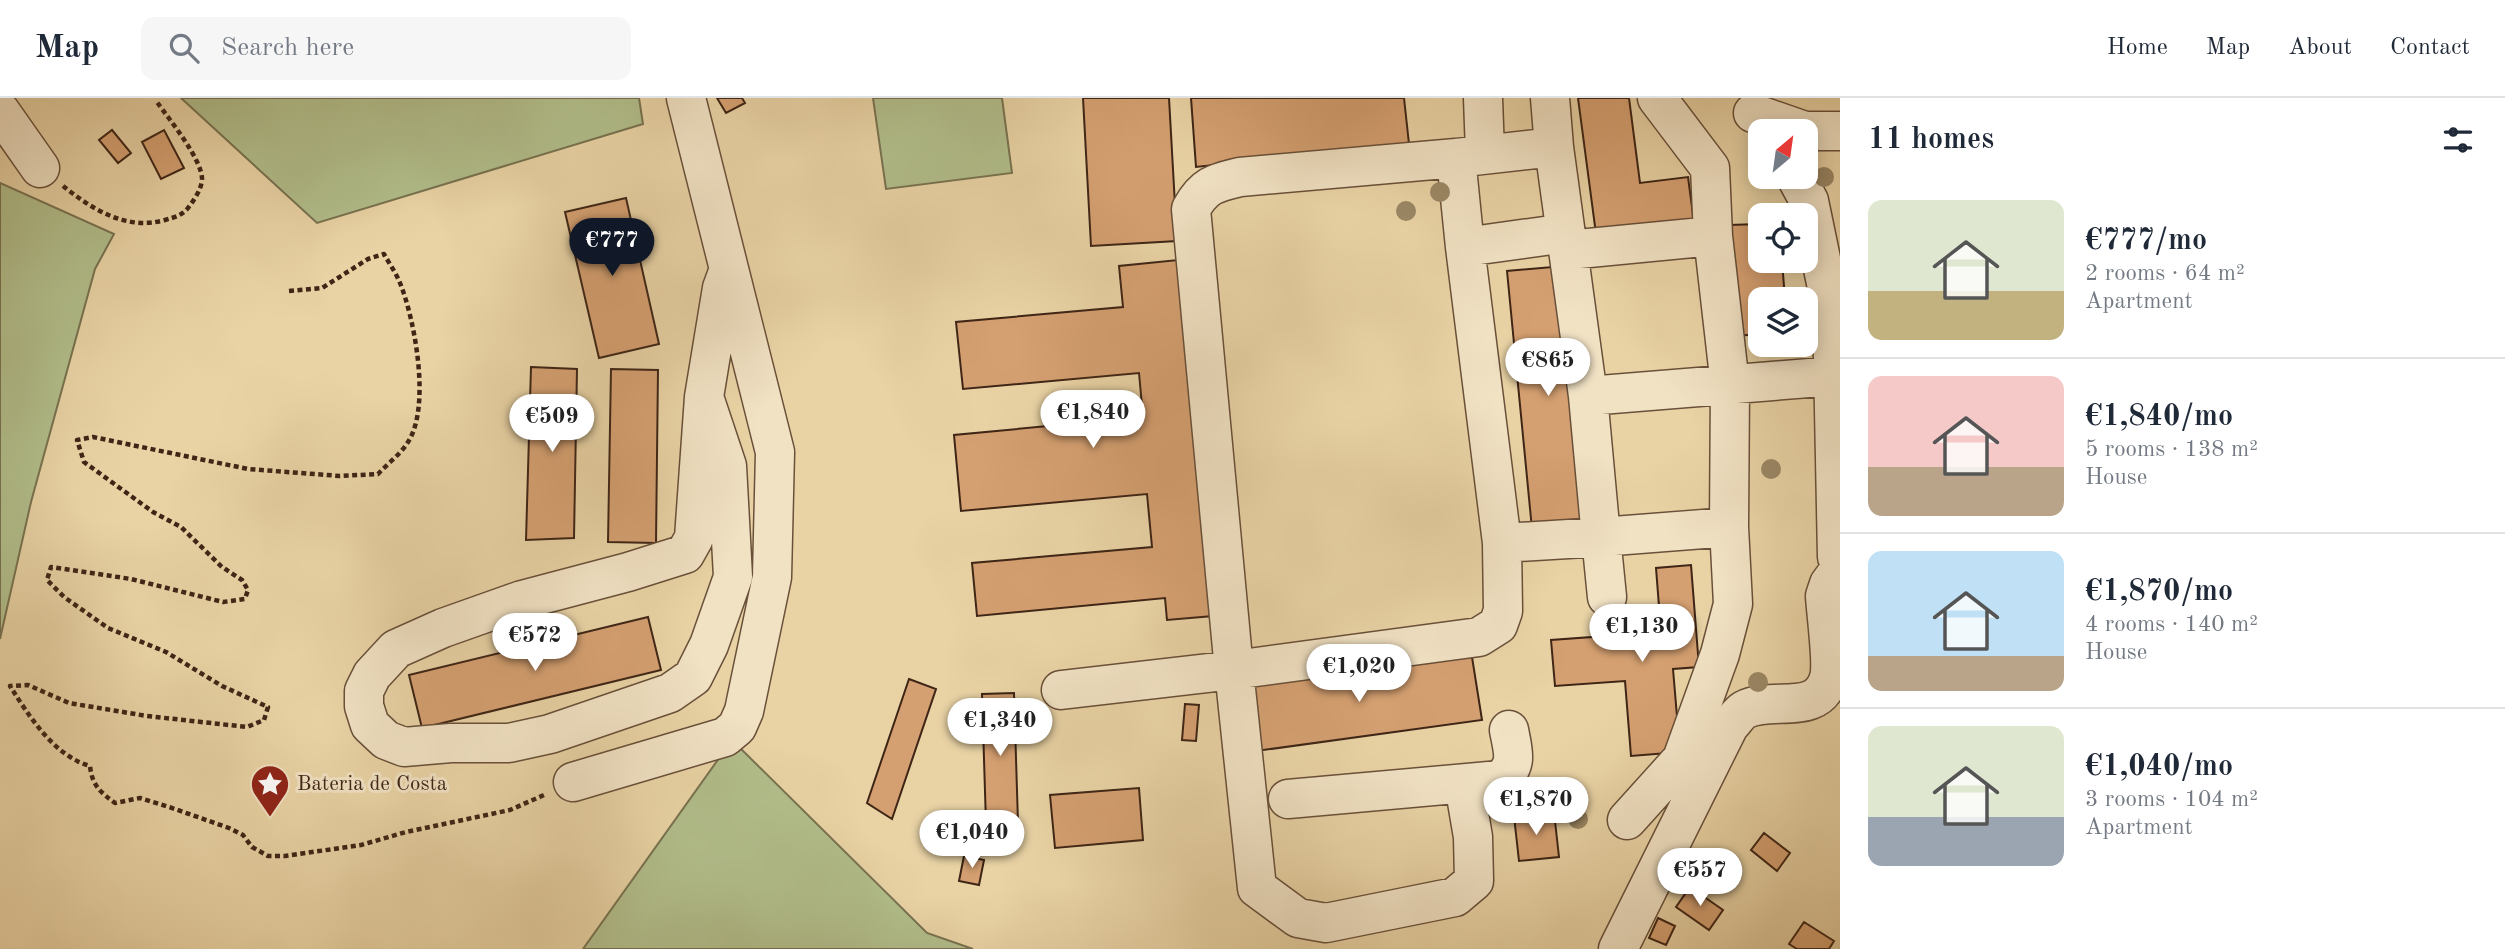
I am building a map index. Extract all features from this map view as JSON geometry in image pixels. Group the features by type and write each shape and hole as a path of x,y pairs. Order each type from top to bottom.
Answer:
{"street":[{"path":"573,782 724,737 737,727 744,711 772,577 775,452 687,98"},
{"path":"1061,690 1479,637 1498,625 1503,611 1502,543 1465,247 1470,156 1483,98"},
{"path":"1550,98 1554,147 1588,396 1607,597"},
{"path":"1626,820 1682,759 1720,654 1732,604 1729,527 1730,385 1713,236 1710,168 1657,98"},
{"path":"0,111 40,168"},
{"path":"1754,114 1805,131 1840,133"},
{"path":"1818,163 1840,133"},
{"path":"1464,784 1474,837 1474,881 1455,897 1326,923 1298,918 1257,888 1191,209 1199,194 1213,184 1240,177 1554,147"},
{"path":"1802,189 1832,312 1837,556 1840,562"},
{"path":"1465,247 1713,236"},
{"path":"704,397 727,466 733,577 709,645 692,677 670,692 550,734 509,743 451,743 404,747 386,740 370,725 364,706 364,691 372,675 396,649 443,628 522,600 685,554 694,538 704,397 722,288 729,269"},
{"path":"1588,396 1834,376"},
{"path":"1502,543 1729,527"},
{"path":"1618,949 1729,726 1744,710 1760,706 1804,703 1824,692 1830,675 1825,596 1829,584 1840,569"},
{"path":"1288,799 1500,780 1511,771 1514,759 1509,730"}],"path":[{"path":"40,168 90,207 125,222 156,223 181,216 195,199 202,179 193,153 156,102"},
{"path":"289,291 322,288 368,259 384,254 406,300 417,356 421,402 409,442 378,474 340,476 248,469 93,437 77,440 84,461 153,512 181,527 222,567 242,580 248,590 245,599 223,602 131,579 51,567 47,580 64,597 108,628 166,652 222,686 268,707 264,720 247,727 147,716 69,703 28,685 10,686 31,718 78,763 90,766 92,781 116,803 140,798 172,808 229,828 243,835 252,847 268,856 361,845 406,832 510,810 573,782"}],"green space":[{"path":"181,98 639,98 643,124 317,223"},
{"path":"873,98 1002,98 1012,173 886,189"},
{"path":"0,183 114,234 95,269 31,502 0,639"},
{"path":"732,740 927,933 973,949 583,949"}],"building":[{"path":"717,98 742,98 745,103 726,113"},
{"path":"1083,98 1169,98 1177,241 1091,246"},
{"path":"1191,98 1404,98 1409,144 1196,167"},
{"path":"1578,98 1629,98 1640,183 1688,177 1694,222 1596,234"},
{"path":"112,130 131,153 118,163 99,140"},
{"path":"164,130 184,168 161,179 142,142"},
{"path":"626,198 659,344 599,358 565,212"},
{"path":"1748,224 1748,273 1783,273 1784,287 1748,287 1748,335 1736,336 1729,225"},
{"path":"1178,260 1213,616 1167,620 1165,598 977,616 972,563 1152,547 1147,494 961,511 954,435 1143,417 1139,373 963,389 956,322 1123,307 1119,266"},
{"path":"1564,266 1589,524 1532,529 1507,271"},
{"path":"531,367 577,369 574,538 526,540"},
{"path":"611,369 658,370 656,543 608,542"},
{"path":"1691,565 1699,667 1673,669 1680,752 1631,756 1625,681 1555,686 1551,640 1661,632 1656,568"},
{"path":"648,617 661,670 422,728 409,675"},
{"path":"1472,657 1482,720 1249,752 1238,685"},
{"path":"909,679 936,689 892,819 867,803"},
{"path":"1014,693 1018,823 986,824 982,694"},
{"path":"1185,704 1199,705 1196,741 1182,740"},
{"path":"1139,788 1143,840 1055,848 1050,795"},
{"path":"1554,812 1559,857 1519,861 1514,816"},
{"path":"1764,833 1790,853 1777,871 1751,850"},
{"path":"964,856 984,860 979,885 959,881"},
{"path":"1690,887 1723,910 1709,930 1676,907"},
{"path":"1658,918 1675,926 1666,945 1649,938"},
{"path":"1804,922 1834,941 1829,949 1797,949 1789,944"}],"place":[{"name":"Bateria de Costa","path":"270,818"}]}
